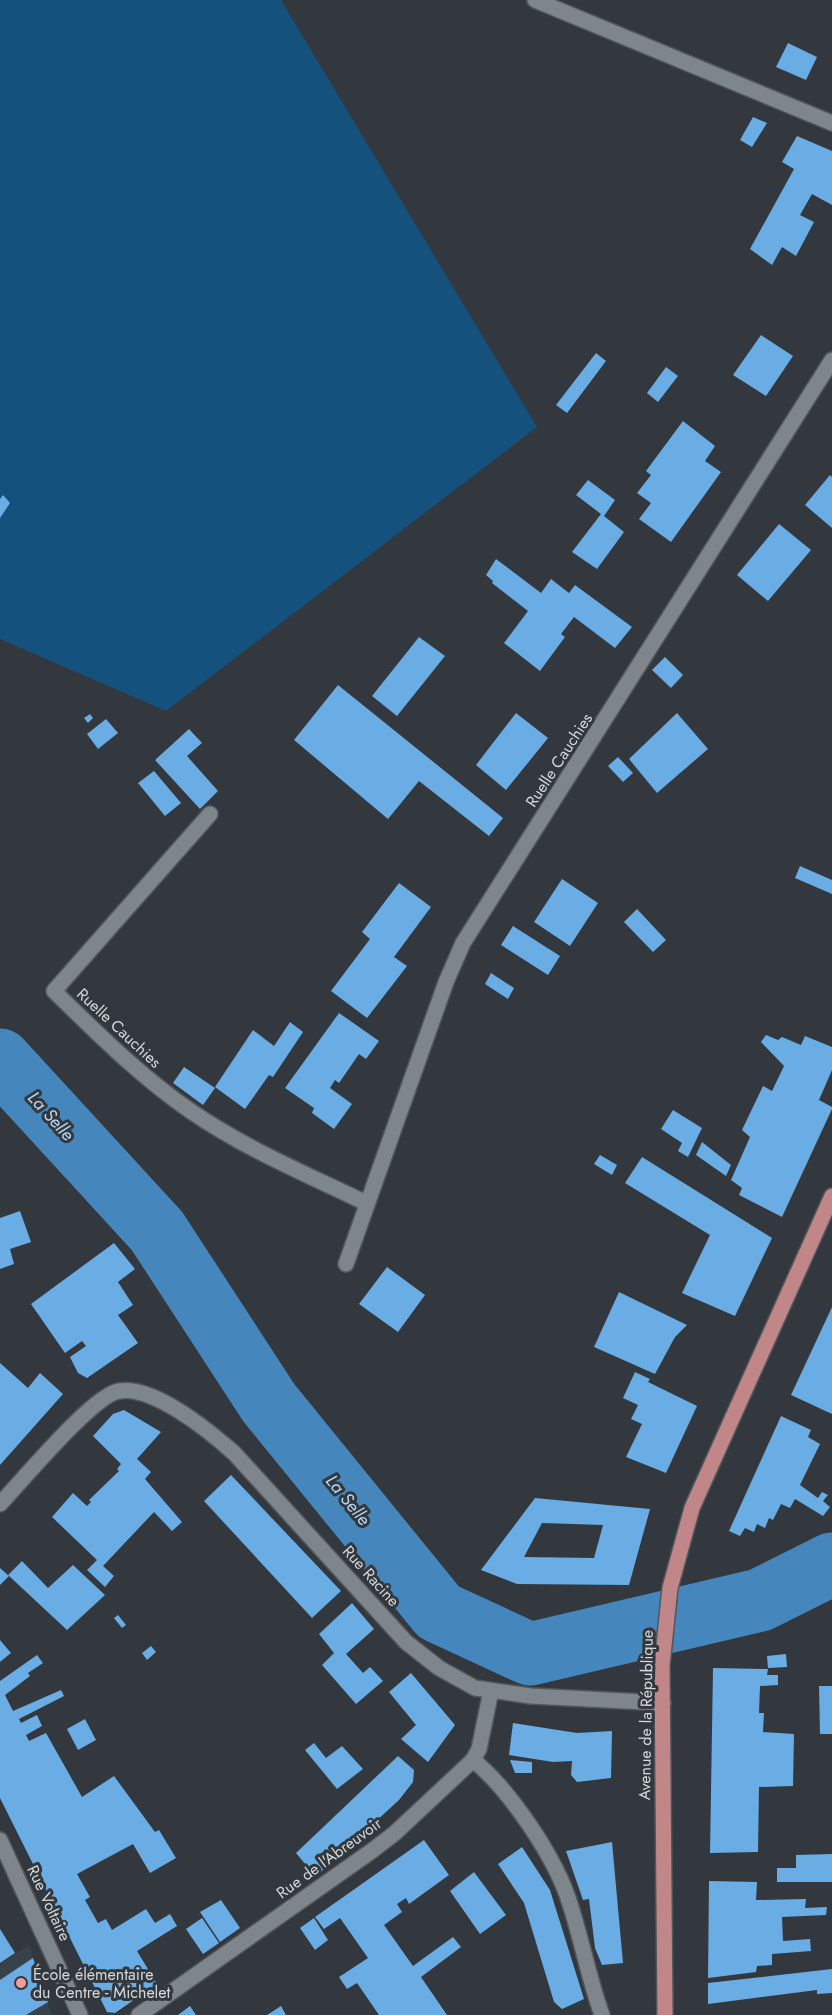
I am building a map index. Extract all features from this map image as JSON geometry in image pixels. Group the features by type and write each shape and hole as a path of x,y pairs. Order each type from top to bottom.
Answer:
{"main road":[{"name":"Avenue de la République","path":"665,2015 662,1665 667,1604 692,1508 832,1196"}],"street":[{"path":"535,0 832,123"},
{"name":"Ruelle Cauchies","path":"346,1264 446,982 464,943 832,360"},
{"name":"Ruelle Cauchies","path":"210,814 54,992 128,1062 192,1112 236,1140 366,1203"},
{"name":"Rue Racine","path":"0,1504 96,1402 117,1391 142,1393 157,1399 217,1438 248,1467 406,1642 421,1656 460,1681 491,1691 531,1696 663,1703"},
{"name":"Rue de l'Abreuvoir","path":"139,2015 395,1833 473,1760 479,1749 491,1691"},
{"path":"473,1760 497,1781 555,1867 570,1903 603,2015"},
{"name":"Rue Voltaire","path":"0,1840 80,2015"}],"shaded area":[{"path":"0,0 281,0 537,427 166,711 0,639"},
{"name":"École élémentaire du Centre - Michelet","path":"29,1945 52,2015 0,2015 0,1964"}],"building":[{"path":"788,43 817,57 806,80 776,67"},
{"path":"753,117 767,123 752,147 740,140"},
{"path":"797,136 832,151 832,205 812,194 800,215 814,222 796,256 782,247 772,265 750,249 794,169 782,162"},
{"path":"761,335 793,356 766,396 733,375"},
{"path":"596,353 606,361 567,413 556,405"},
{"path":"666,367 678,376 658,402 647,393"},
{"path":"683,421 715,446 705,461 721,472 671,542 639,519 651,503 637,493 651,475 646,471"},
{"path":"830,475 832,477 832,528 805,505"},
{"path":"588,480 615,500 604,516 624,532 597,569 572,552 601,514 576,495"},
{"path":"3,495 10,503 0,518 0,499"},
{"path":"779,524 811,550 768,601 737,575"},
{"path":"496,559 541,593 551,579 569,593 575,585 632,627 615,648 574,617 561,634 565,637 540,671 504,643 528,611 492,583 493,581 486,575"},
{"path":"419,637 445,656 397,716 372,696"},
{"path":"665,657 683,675 671,688 652,670"},
{"path":"338,685 503,818 489,836 419,781 388,819 294,740"},
{"path":"516,713 548,738 506,790 476,765"},
{"path":"677,713 708,749 657,793 629,759"},
{"path":"90,714 93,718 88,723 84,718"},
{"path":"106,719 118,733 98,749 87,734"},
{"path":"189,729 202,743 187,756 218,791 200,809 155,760"},
{"path":"618,757 633,773 623,782 608,766"},
{"path":"154,771 181,803 165,816 138,783"},
{"path":"800,866 832,880 832,894 795,878"},
{"path":"562,879 598,903 570,946 534,922"},
{"path":"399,883 431,907 394,957 407,966 367,1018 331,991 370,939 362,932"},
{"path":"637,909 666,940 653,952 624,922"},
{"path":"513,926 560,956 548,975 501,945"},
{"path":"491,973 514,988 508,999 485,984"},
{"path":"339,1013 379,1041 366,1059 359,1054 339,1083 335,1080 330,1088 352,1104 334,1129 312,1113 314,1108 285,1088"},
{"path":"290,1022 303,1032 273,1077 269,1075 245,1109 215,1087 253,1030 274,1046"},
{"path":"766,1035 778,1040 782,1037 801,1045 805,1036 832,1047 832,1070 819,1100 832,1109 782,1217 739,1195 742,1188 731,1180 750,1137 742,1130 763,1086 772,1091 784,1066 761,1042"},
{"path":"184,1067 215,1088 203,1105 173,1083"},
{"path":"673,1110 702,1128 688,1157 678,1151 682,1143 661,1129"},
{"path":"702,1142 731,1165 726,1176 696,1155"},
{"path":"600,1155 617,1165 612,1175 594,1164"},
{"path":"642,1157 772,1238 735,1316 682,1293 710,1235 625,1183"},
{"path":"20,1211 31,1242 10,1249 14,1264 0,1269 0,1218"},
{"path":"114,1243 135,1269 118,1282 133,1305 118,1315 138,1343 87,1378 78,1373 70,1357 86,1346 82,1341 65,1353 31,1304"},
{"path":"387,1267 425,1295 398,1332 359,1304"},
{"path":"619,1292 687,1325 675,1337 655,1374 594,1347"},
{"path":"832,1307 832,1414 791,1395"},
{"path":"0,1363 28,1388 40,1373 63,1394 0,1465"},
{"path":"635,1372 650,1379 648,1382 697,1406 666,1473 626,1457 642,1424 631,1419 638,1405 623,1398"},
{"path":"124,1410 161,1432 137,1459 151,1472 145,1479 182,1522 172,1531 154,1512 103,1566 114,1576 105,1587 87,1570 97,1560 52,1517 73,1493 87,1506 91,1502 89,1500 119,1471 117,1469 121,1464 93,1436 113,1414"},
{"path":"781,1416 811,1430 808,1437 820,1444 800,1485 818,1498 822,1492 828,1495 823,1501 830,1507 823,1516 795,1499 790,1508 781,1504 773,1520 769,1518 765,1528 757,1524 754,1532 745,1528 740,1536 729,1531"},
{"path":"231,1475 341,1591 312,1618 204,1501"},
{"path":"535,1498 650,1509 629,1585 517,1584 481,1570","holes":["542,1523 603,1525 594,1558 524,1557"]},
{"path":"22,1561 48,1588 73,1565 105,1595 67,1630 8,1575"},
{"path":"0,1568 9,1576 0,1585"},
{"path":"352,1603 374,1629 346,1654 363,1673 370,1667 383,1681 356,1704 322,1665 334,1653 319,1634"},
{"path":"118,1615 126,1625 122,1628 114,1618"},
{"path":"0,1640 11,1653 0,1662"},
{"path":"151,1646 156,1652 147,1660 142,1653"},
{"path":"786,1654 787,1667 768,1668 767,1656"},
{"path":"37,1655 43,1663 28,1673 30,1676 5,1695 13,1711 61,1690 64,1696 19,1719 21,1723 37,1715 42,1726 26,1735 29,1741 46,1733 82,1797 114,1776 155,1832 159,1830 176,1858 150,1873 133,1844 77,1874 90,1897 85,1900 98,1923 106,1919 112,1930 146,1909 155,1923 170,1914 177,1926 137,1951 157,1984 115,2013 107,2012 0,1798 0,1681"},
{"path":"713,1668 768,1669 767,1675 778,1675 778,1685 760,1686 759,1713 764,1713 763,1732 794,1734 793,1786 759,1787 758,1852 710,1853"},
{"path":"411,1673 455,1725 428,1762 401,1739 416,1725 389,1692"},
{"path":"819,1686 832,1686 832,1734 820,1734"},
{"path":"85,1719 96,1740 78,1750 67,1729"},
{"path":"513,1723 577,1733 612,1731 611,1778 577,1782 571,1775 572,1761 553,1762 509,1755"},
{"path":"314,1743 326,1758 342,1746 363,1769 337,1789 305,1750"},
{"path":"398,1756 414,1770 413,1782 399,1800 311,1881 306,1875 311,1871 296,1853"},
{"path":"510,1760 532,1762 532,1773 515,1773"},
{"path":"424,1840 449,1875 409,1904 406,1898 397,1904 402,1912 384,1925 413,1966 453,1937 461,1947 421,1977 447,2015 379,2015 357,1983 347,1989 339,1977 368,1958 340,1918 324,1929 315,1917"},
{"path":"612,1842 623,1963 602,1965 595,1948 589,1899 583,1900 566,1851"},
{"path":"522,1847 550,1890 584,1999 562,2009 554,2002 524,1903 498,1864"},
{"path":"832,1854 832,1882 777,1882 777,1868 796,1868 796,1855"},
{"path":"474,1872 506,1915 480,1934 450,1891"},
{"path":"709,1881 757,1882 756,1900 806,1899 805,1908 827,1907 826,1915 782,1917 783,1941 810,1939 811,1951 772,1954 772,1965 757,1966 756,1972 708,1978"},
{"path":"221,1900 240,1928 220,1942 200,1912"},
{"path":"202,1918 219,1943 203,1954 186,1929"},
{"path":"314,1918 328,1940 315,1950 300,1928"},
{"path":"0,1929 15,1953 0,1963"},
{"name":"École élémentaire du Centre - Michelet","path":"33,1958 48,2002 26,2015 0,2015 0,1980"},
{"path":"832,1969 832,1993 817,1994 817,1990 708,2004 708,1983"},
{"path":"190,2006 196,2015 178,2015"},
{"path":"281,2006 286,2015 267,2015"}],"waterway":[{"name":"La Selle","path":"0,1060 157,1231 269,1403 439,1612 530,1654 760,1600 832,1564"}],"place":[{"name":"École élémentaire du Centre - Michelet","path":"21,1983"}]}
